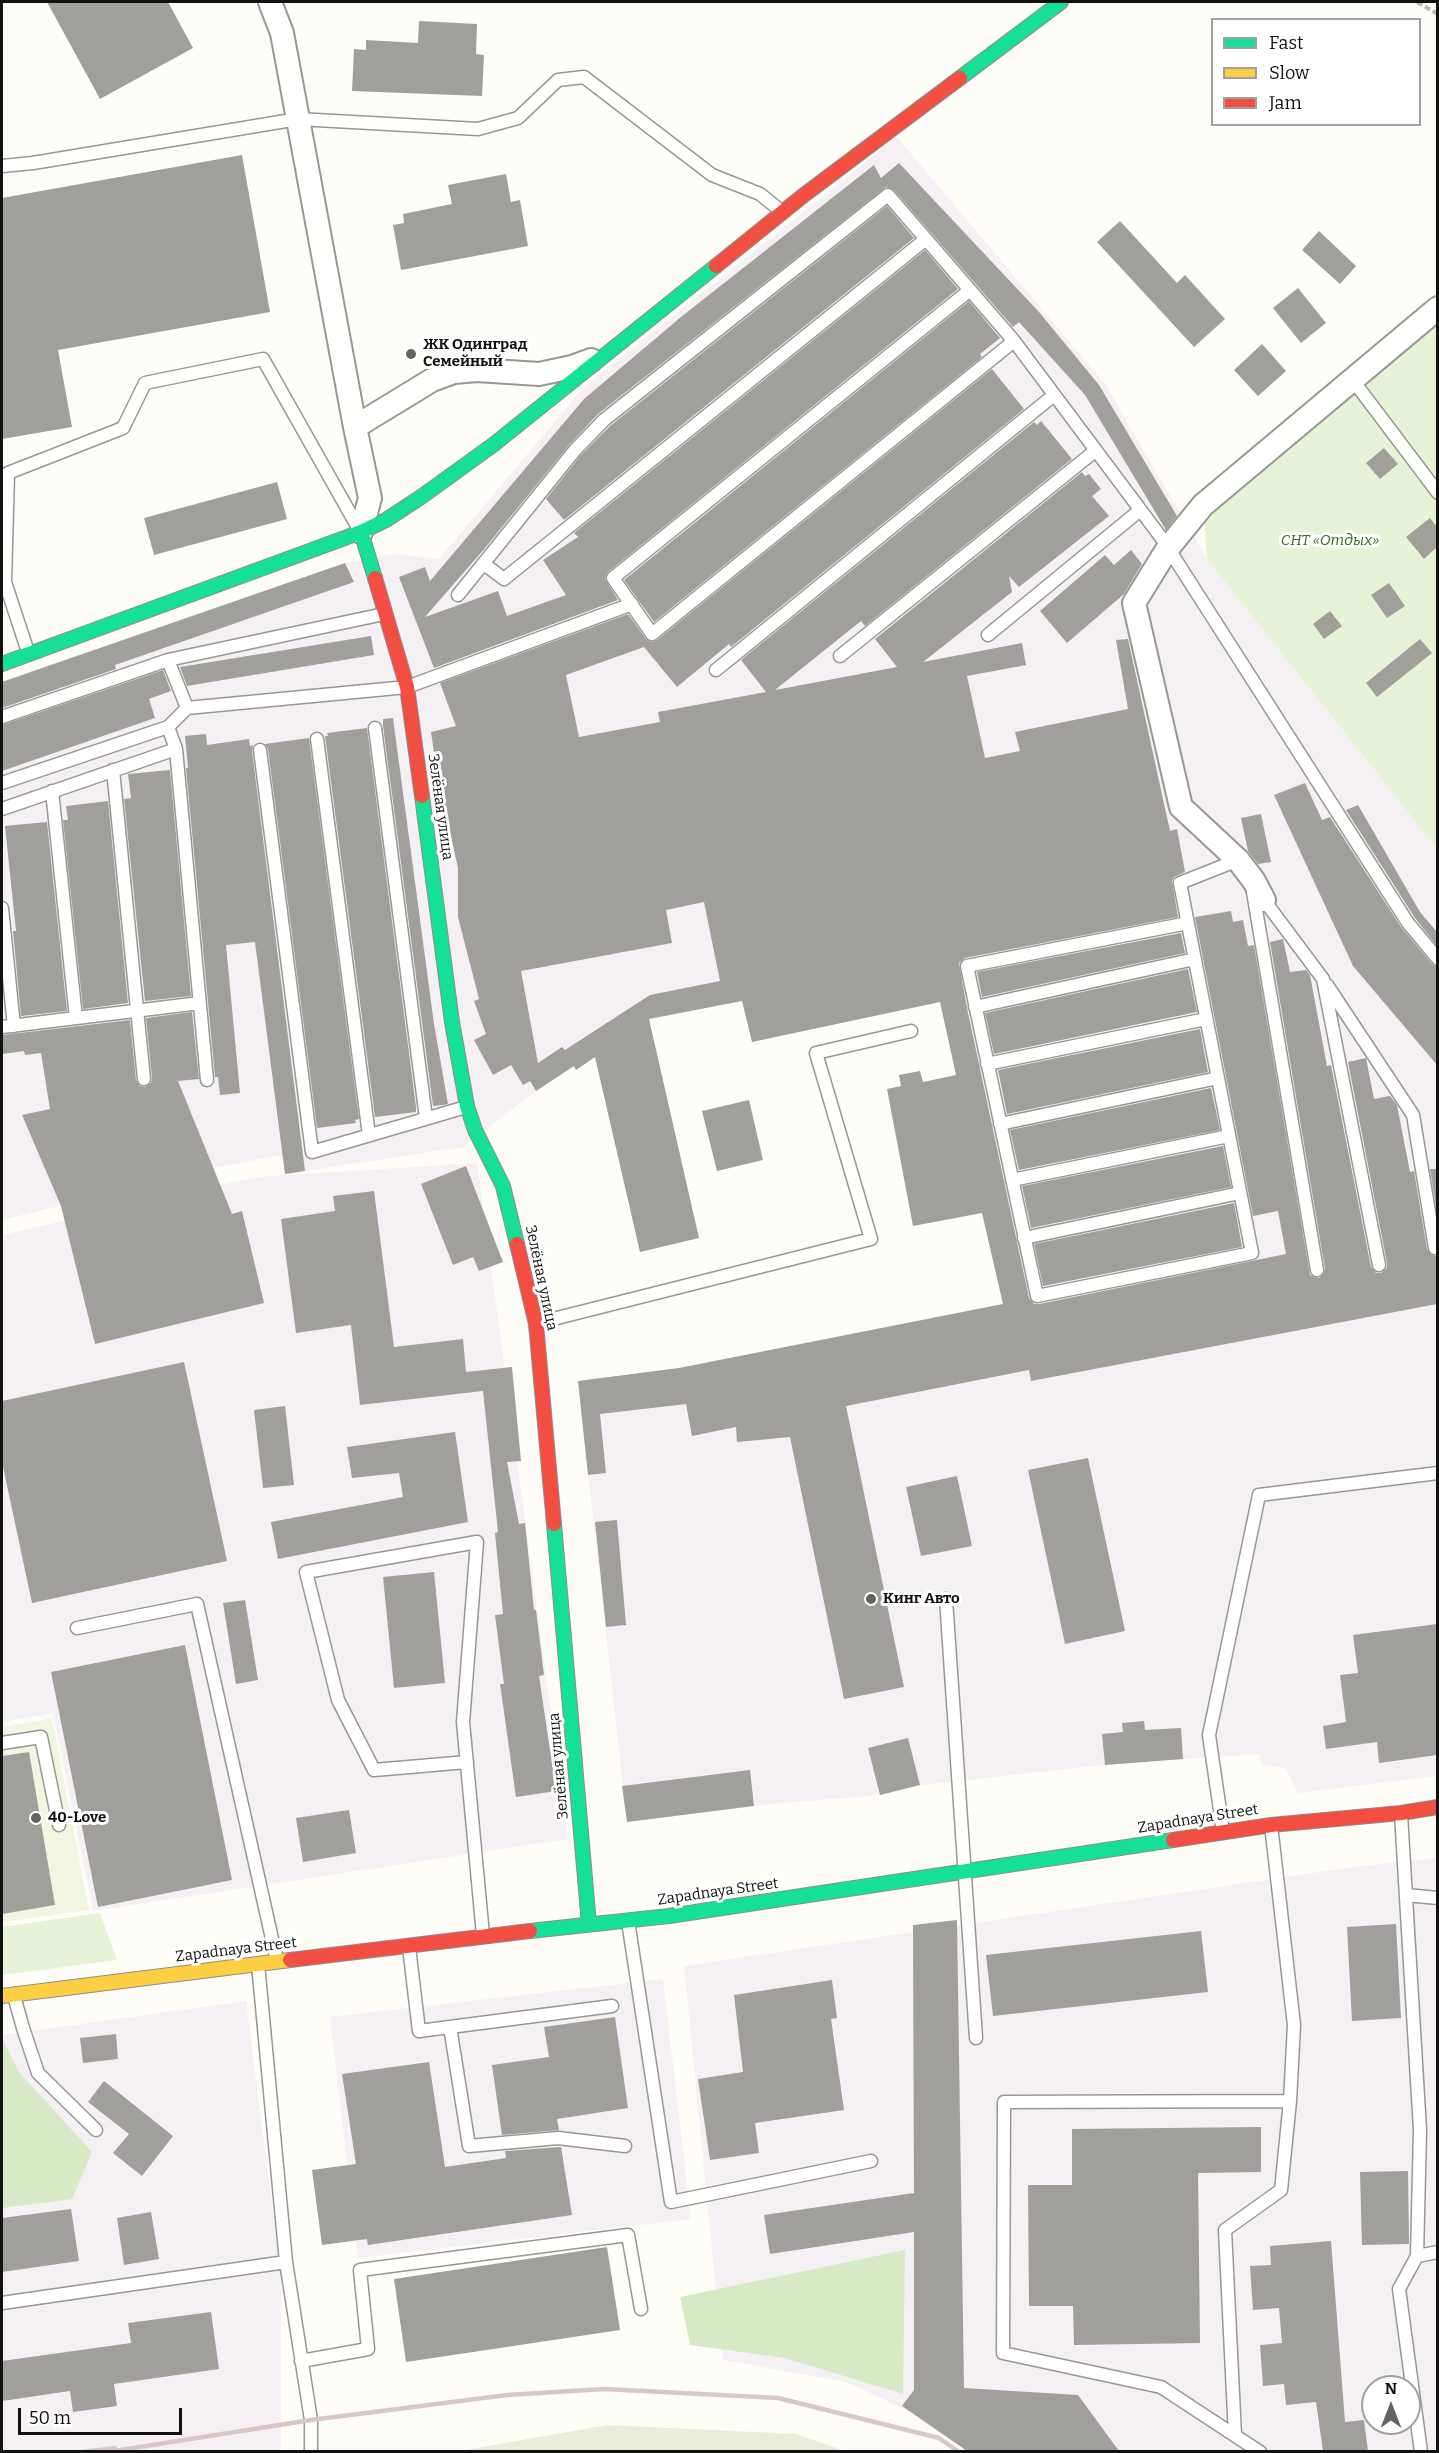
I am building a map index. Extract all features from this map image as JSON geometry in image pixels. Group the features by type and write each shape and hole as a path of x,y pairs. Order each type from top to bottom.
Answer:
{"street":[{"path":"270,2 282,33 354,427 370,498 361,532"},
{"path":"2,664 361,532 386,520 459,470 782,212 1061,2"},
{"path":"1264,900 1244,868 1181,807 1130,610 1168,548 1203,505 1437,308"},
{"path":"354,427 428,382 454,372 477,369 539,374 572,367 605,355"},
{"name":"Зелёная улица","path":"361,532 407,687 452,1022 467,1106 474,1130 503,1186 536,1324 589,1924"},
{"name":"Zapadnaya Street","path":"8,1995 681,1914 1271,1825 1401,1813 1437,1807"}],"lane":[{"path":"2,166 298,119 478,129 518,118 558,80 584,77 712,175 760,194 782,212"},
{"path":"459,595 575,450 604,420 888,195 1014,341 1168,548 1408,923 1437,959"},
{"path":"484,564 504,579 926,239"},
{"path":"970,290 613,578 652,634 1014,341"},
{"path":"29,654 4,582 8,473 123,428 145,383 263,359 361,532"},
{"path":"1352,379 1437,493"},
{"path":"716,670 1054,395"},
{"path":"840,656 1095,451"},
{"path":"988,635 1139,511"},
{"path":"2,783 168,727 187,708 407,687 632,604"},
{"path":"2,717 168,660 384,614"},
{"path":"168,660 187,708"},
{"path":"168,727 176,749 207,1080"},
{"path":"375,728 426,1118"},
{"path":"317,739 369,1135"},
{"path":"2,809 176,749"},
{"path":"260,750 312,1152 467,1106"},
{"path":"113,770 144,1079"},
{"path":"52,791 76,1018"},
{"path":"1188,923 967,966 1037,1296 1252,1253 1206,1019 1195,959 1188,923 1180,883 1244,868 1317,1270"},
{"path":"1264,900 1323,979 1413,1115 1435,1248"},
{"path":"2,908 8,1026 200,1003"},
{"path":"975,1007 1195,959"},
{"path":"1323,979 1379,1265"},
{"path":"987,1064 1206,1019"},
{"path":"536,1324 871,1239 816,1053 911,1031"},
{"path":"1000,1124 1218,1078"},
{"path":"1012,1180 1229,1136"},
{"path":"1024,1238 1240,1193"},
{"path":"1223,1832 1209,1735 1259,1495 1437,1473"},
{"path":"467,1762 374,1770 338,1700 306,1572 477,1542 463,1722 467,1762 484,1936"},
{"path":"946,1599 976,2038"},
{"path":"78,1629 197,1604 278,1962"},
{"path":"2,1743 41,1737 59,1824"},
{"path":"1401,1813 1420,2130 1417,2256 1399,2289 1421,2451"},
{"path":"1235,2435 1225,2230 1281,2190 1290,2101 1294,2025 1271,1825"},
{"path":"1406,1895 1437,1898"},
{"path":"627,1920 671,2202 871,2161"},
{"path":"409,1946 419,2031 612,2006"},
{"path":"258,1964 286,2262 311,2420 311,2451"},
{"path":"8,1995 23,2028 38,2073 96,2130"},
{"path":"450,2027 469,2146 558,2138 625,2146"},
{"path":"1260,2451 1161,2387 1003,2353 1004,2102 1290,2101"},
{"path":"301,2361 368,2349 360,2270 628,2235 641,2309"},
{"path":"1417,2256 1437,2252"},
{"path":"2,2303 286,2262"}],"path":[{"path":"1417,2 1437,14"}],"shaded area":[{"path":"897,137 1105,384 1207,559 1437,849 1437,1776 1297,1793 1286,1768 1261,1765 1260,1754 1105,1765 921,1785 881,1795 771,1804 627,1822 578,1381 679,1368 1002,1304 1010,1337 953,960 654,1018 576,1070 573,1066 536,1091 463,1147 285,1174 282,1155 213,1168 2,1220 2,681 345,563 395,554 439,559 584,387"},
{"path":"477,1163 568,1839 93,1911 53,1713 2,1722 2,1235 256,1177"},
{"path":"1437,1858 1437,2451 981,2451 950,2430 846,2382 723,2360 684,1966 1353,1867"},
{"path":"663,1979 691,2219 358,2258 330,2017"},
{"path":"246,2001 281,2277 281,2451 2,2451 2,2035"}],"green space":[{"name":"СНТ «Отдых»","path":"1437,318 1437,849 1207,559 1203,505"},
{"name":"40-Love","path":"52,1718 89,1910 2,1922 2,1727"},
{"path":"100,1913 117,1960 2,1975 2,1927"},
{"path":"2,2039 19,2072 92,2152 72,2199 2,2208"},
{"path":"905,2250 903,2394 785,2358 690,2345 680,2297"},
{"path":"607,2425 796,2434 845,2451 460,2451"}],"building":[{"path":"47,2 168,2 193,48 100,99"},
{"path":"419,21 477,24 476,54 484,55 482,96 352,91 354,49 366,50 366,40 418,43"},
{"path":"242,155 270,312 58,350 72,427 2,439 2,198"},
{"path":"899,163 1039,312 1099,385 1177,516 1166,530 1085,395 1019,322 1013,327 894,190 886,187 598,414 569,445 425,617 498,591 507,616 566,595 543,560 578,537 574,533 925,250 958,289 608,572 605,579 618,600 434,668 399,577 425,567 430,581 584,399 681,317 874,165 881,178"},
{"path":"506,174 511,202 520,200 528,246 401,270 393,225 404,223 403,214 452,204 448,185"},
{"path":"887,206 914,238 564,520 546,499 581,455 610,426"},
{"path":"1120,221 1177,283 1185,275 1225,319 1194,347 1097,242"},
{"path":"1319,231 1356,266 1340,284 1302,250"},
{"path":"1298,288 1326,323 1301,343 1273,308"},
{"path":"969,301 1000,338 980,354 982,357 654,622 624,580"},
{"path":"1262,344 1286,371 1258,396 1234,370"},
{"path":"992,369 1024,409 731,647 729,644 677,687 644,647 566,675 579,737 660,722 658,712 766,692 741,660 1034,422 1037,425 1041,421 1072,459 865,626 861,621 775,690 897,667 875,639 1082,472 1085,476 1089,474 1101,489 1092,496 1109,516 1019,587 1009,576 1012,592 923,662 1022,643 1026,665 967,676 985,758 1020,751 1015,732 1128,709 1116,640 1128,639 1170,831 1177,829 1185,872 1174,877 1172,881 1178,917 965,958 959,963 1029,1298 1034,1304 1039,1304 1286,1254 1278,1211 1253,1216 1195,917 1231,911 1233,922 1243,920 1248,946 1254,945 1310,1275 1319,1278 1325,1269 1270,942 1283,939 1290,972 1306,970 1310,975 1327,1066 1331,1065 1371,1267 1376,1273 1381,1273 1387,1268 1387,1263 1348,1062 1366,1058 1374,1099 1390,1096 1397,1105 1410,1172 1414,1171 1427,1249 1432,1255 1437,1256 1437,1304 1031,1381 1029,1370 846,1406 904,1687 844,1699 790,1437 737,1442 736,1427 692,1436 686,1404 600,1414 606,1473 588,1475 578,1381 679,1368 1003,1304 982,1213 913,1226 887,1089 901,1086 899,1075 920,1071 923,1082 956,1075 940,1002 752,1042 742,1001 649,1019 699,1238 640,1252 595,1057 576,1070 574,1066 536,1091 530,1081 523,1085 511,1065 493,1075 474,1040 486,1034 474,1001 479,999 458,917 458,868 437,773 431,732 456,726 440,683 628,614 646,639 652,642","holes":["704,902 720,981 650,995 565,1050 562,1047 538,1063 521,971 672,943 666,910"]},
{"path":"1384,448 1398,464 1380,479 1366,463"},
{"path":"277,482 287,519 154,555 144,518"},
{"path":"1430,518 1437,527 1437,547 1424,559 1406,537"},
{"path":"1131,550 1142,564 1124,594 1067,643 1040,611 1105,555 1114,565"},
{"path":"345,563 354,582 115,665 116,669 2,708 2,682"},
{"path":"1389,583 1405,606 1387,618 1371,595"},
{"path":"1330,611 1342,626 1324,639 1313,624"},
{"path":"371,636 374,655 187,686 180,667"},
{"path":"1420,639 1432,653 1377,697 1366,683"},
{"path":"163,670 171,691 149,699 155,718 2,771 2,725"},
{"path":"393,718 434,1024 448,1104 443,1105 433,1106 383,726 383,719"},
{"path":"367,728 416,1107 416,1112 375,1117 325,736 328,736 327,733"},
{"path":"206,734 207,745 249,739 250,746 253,745 305,1171 285,1174 255,942 226,945 240,1093 220,1095 218,1077 215,1077 186,768 188,768 185,736"},
{"path":"309,738 359,1119 355,1120 356,1123 317,1128 268,749 265,744"},
{"path":"170,770 191,996 145,1001 124,799 131,798 128,774"},
{"path":"1305,783 1322,820 1330,817 1401,927 1437,967 1437,1065 1353,966 1274,795"},
{"path":"108,801 128,1003 83,1009 63,820 68,820 66,806"},
{"path":"1358,805 1420,912 1437,932 1437,946 1415,918 1346,810"},
{"path":"1261,814 1271,862 1258,864 1248,851 1241,818"},
{"path":"47,822 67,1011 21,1016 13,931 16,931 5,826"},
{"path":"1181,933 1185,953 982,997 977,972"},
{"path":"1188,969 1197,1012 994,1054 985,1013"},
{"path":"192,1012 199,1079 178,1081 232,1214 242,1211 264,1303 95,1344 61,1206 22,1115 50,1109 41,1053 25,1055 24,1051 2,1054 2,1035 130,1020 136,1080 140,1086 145,1087 151,1083 152,1078 146,1018"},
{"path":"1200,1029 1208,1072 1007,1114 998,1070"},
{"path":"1211,1088 1220,1130 1019,1170 1010,1130"},
{"path":"749,1100 763,1160 717,1171 702,1111"},
{"path":"1223,1146 1231,1187 1031,1228 1022,1186"},
{"path":"466,1166 503,1262 479,1271 473,1257 453,1265 421,1184"},
{"path":"1430,1169 1437,1169 1437,1213"},
{"path":"374,1191 394,1347 463,1339 466,1372 512,1367 521,1461 507,1462 519,1524 525,1523 534,1610 536,1610 544,1675 539,1676 556,1791 516,1797 500,1684 504,1684 495,1615 503,1614 495,1533 498,1532 483,1391 360,1405 351,1325 296,1333 281,1219 335,1211 333,1196"},
{"path":"1234,1203 1242,1247 1043,1286 1034,1244"},
{"path":"184,1362 227,1561 32,1603 2,1462 2,1401"},
{"path":"285,1406 294,1485 263,1488 254,1410"},
{"path":"455,1432 468,1522 278,1559 271,1522 403,1497 399,1473 352,1478 347,1447"},
{"path":"1088,1458 1125,1631 1065,1644 1028,1470"},
{"path":"957,1476 972,1546 921,1556 906,1487"},
{"path":"617,1520 626,1625 606,1627 595,1522"},
{"path":"434,1572 445,1683 394,1688 383,1577"},
{"path":"245,1600 258,1680 236,1684 223,1603"},
{"path":"1437,1624 1437,1755 1379,1763 1377,1742 1326,1749 1323,1726 1346,1722 1340,1675 1358,1673 1353,1635"},
{"path":"185,1645 232,1880 98,1907 51,1672"},
{"path":"1144,1721 1145,1730 1181,1728 1183,1759 1105,1765 1102,1734 1123,1732 1122,1723"},
{"path":"908,1738 920,1785 880,1795 868,1748"},
{"path":"29,1752 55,1905 2,1914 2,1756"},
{"path":"750,1770 754,1806 627,1822 622,1786"},
{"path":"349,1810 356,1853 303,1862 296,1818"},
{"path":"957,1920 964,2388 1078,2395 1119,2451 967,2451 902,2406 914,2390 914,2232 770,2254 764,2215 914,2193 913,1925"},
{"path":"1396,1924 1401,2018 1352,2021 1347,1927"},
{"path":"1201,1931 1208,1992 993,2016 986,1955"},
{"path":"832,1980 837,2018 831,2019 844,2110 755,2123 759,2153 710,2160 698,2079 743,2072 734,1995"},
{"path":"615,2017 628,2108 557,2119 559,2130 502,2135 492,2065 549,2057 544,2027"},
{"path":"116,2034 118,2059 83,2063 80,2038"},
{"path":"429,2062 445,2167 506,2158 505,2151 561,2147 572,2215 368,2245 367,2239 322,2245 312,2170 356,2164 342,2074"},
{"path":"104,2081 173,2136 142,2176 113,2153 129,2134 88,2102"},
{"path":"1261,2127 1261,2172 1198,2173 1200,2343 1074,2345 1073,2306 1029,2306 1028,2185 1072,2185 1072,2129"},
{"path":"1408,2171 1409,2244 1362,2245 1360,2172"},
{"path":"71,2209 79,2261 2,2272 2,2218"},
{"path":"151,2212 159,2259 124,2265 117,2218"},
{"path":"1331,2241 1345,2422 1361,2420 1361,2435 1366,2435 1368,2451 1323,2451 1316,2402 1286,2405 1284,2384 1263,2386 1260,2345 1282,2343 1279,2308 1253,2310 1250,2266 1271,2265 1270,2246"},
{"path":"607,2247 620,2330 406,2362 394,2279"},
{"path":"211,2312 219,2369 114,2384 117,2406 73,2412 70,2391 2,2401 2,2361 131,2343 128,2323"}],"railway":[{"path":"108,2452 311,2420 507,2395 604,2389 778,2398 939,2438 959,2452"},
{"path":"84,2452 115,2448"}],"traffic: fast":[{"path":"960,78 1061,2"},
{"path":"361,532 386,520 421,497 493,445 716,266"},
{"path":"2,664 361,532 375,578"},
{"path":"422,796 452,1022 467,1106 475,1130 503,1186 517,1244"},
{"path":"554,1524 589,1924"},
{"path":"530,1931 669,1916 1173,1840"}],"traffic: slow":[{"path":"2,1996 290,1960"}],"traffic: jam":[{"path":"716,266 804,195 960,78"},
{"path":"375,578 407,687 422,796"},
{"path":"517,1244 536,1324 554,1524"},
{"path":"1173,1840 1271,1825 1401,1813 1438,1807"},
{"path":"290,1960 530,1931"}],"place":[{"name":"ЖК Одинград Семейный","path":"411,354"},
{"name":"Кинг Авто","path":"871,1599"},
{"name":"40-Love","path":"36,1818"}]}
